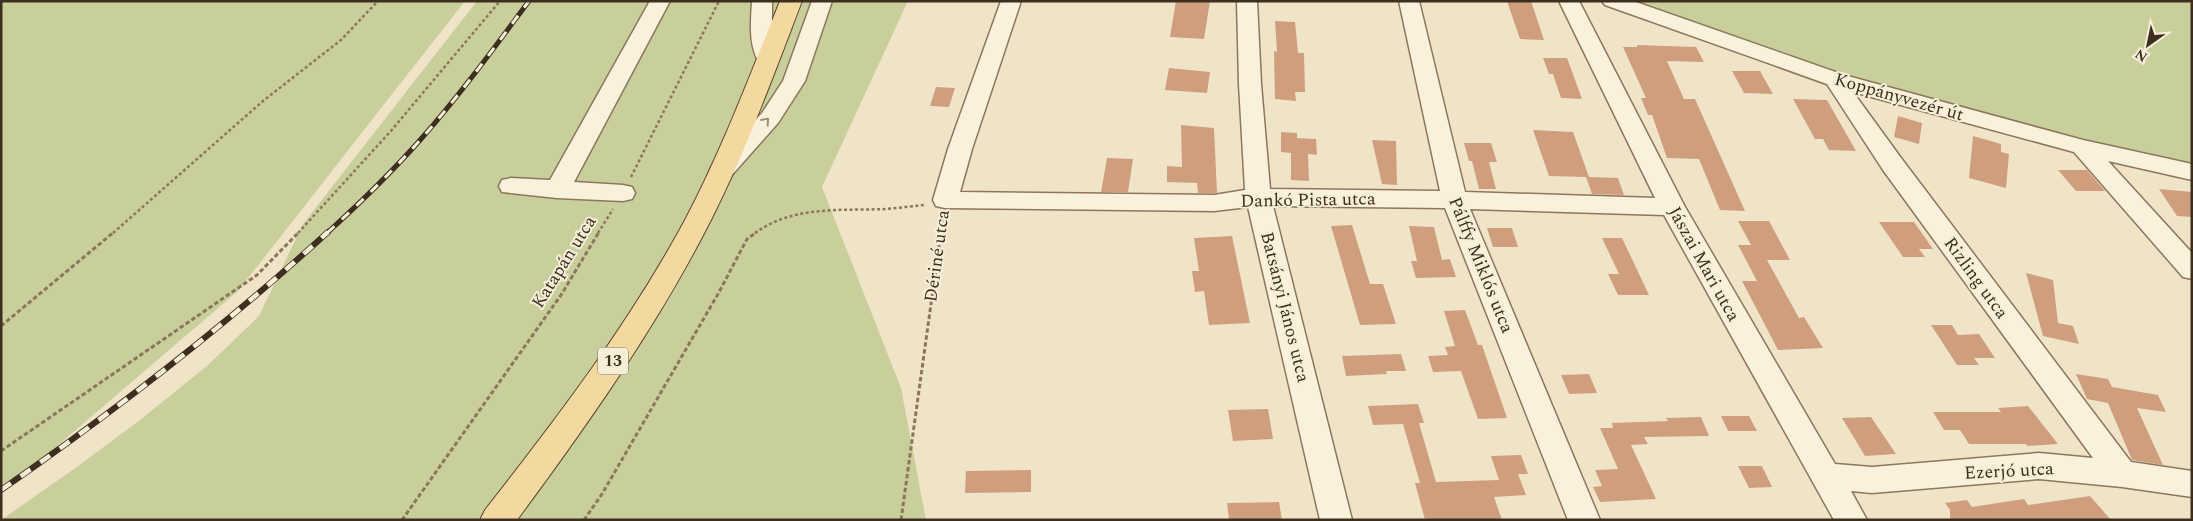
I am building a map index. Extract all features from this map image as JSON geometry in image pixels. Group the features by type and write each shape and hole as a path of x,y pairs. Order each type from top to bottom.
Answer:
{"main road":[{"name":"13","path":"497,520 579,410 633,330 683,248 722,170 791,1"}],"street":[{"path":"558,190 660,1"},
{"path":"762,1 762,33 768,59"},
{"path":"722,170 770,118 794,81 822,1"},
{"name":"Dériné utca","path":"945,200 960,149 1011,1"},
{"name":"Batsányi János utca","path":"1247,1 1250,84 1258,197 1336,520"},
{"name":"Pálffy Miklós utca","path":"1409,1 1454,200 1584,520"},
{"name":"Jászai Mari utca","path":"1569,1 1672,207 1851,520"},
{"name":"Koppányvezér út","path":"1612,1 1836,80 2082,147 2192,172"},
{"name":"Rizling utca","path":"1836,80 1843,94 1892,164 2122,474"},
{"path":"2082,147 2192,270"},
{"path":"511,186 623,193"},
{"name":"Dankó Pista utca","path":"945,200 1214,203 1258,197 1454,200 1672,207"},
{"name":"Ezerjó utca","path":"1825,476 1872,480 2039,466 2122,474 2192,484"}],"path":[{"path":"1,326 132,217 263,102 341,40 378,1"},
{"path":"1,451 257,275 319,211 390,132 440,72 458,54 500,1"},
{"name":"Katapán utca","path":"402,520 561,295 623,193 719,1"},
{"path":"584,520 602,494 713,302 747,239 769,223 807,211 915,207 945,200"},
{"name":"Dériné utca","path":"901,520 945,200"}],"green space":[{"path":"1,1 465,1 238,291 1,494"},
{"path":"477,1 908,1 822,187 901,388 926,520 1,520 140,420 208,365 259,316 303,224"},
{"path":"1599,1 2192,1 2192,179 2117,163 1829,87"}],"building":[{"path":"1176,1 1210,1 1204,39 1170,37"},
{"path":"1507,1 1531,1 1544,40 1520,39"},
{"path":"1275,21 1295,22 1298,53 1304,53 1305,92 1295,92 1296,101 1275,99 1274,51 1277,52"},
{"path":"1637,45 1696,47 1704,62 1667,61 1684,99 1695,99 1745,211 1720,210 1699,159 1667,158 1652,115 1648,115 1641,98 1646,98 1623,47 1637,47"},
{"path":"1543,58 1567,58 1582,99 1561,98 1553,74 1549,74"},
{"path":"1169,68 1210,72 1207,93 1165,90"},
{"path":"1732,71 1760,71 1773,94 1744,93"},
{"path":"936,87 955,88 949,107 930,106"},
{"path":"1793,99 1827,100 1856,151 1829,150 1823,139 1815,139"},
{"path":"1898,116 1922,123 1919,144 1894,137"},
{"path":"1181,125 1214,128 1217,193 1198,193 1197,183 1167,182 1167,166 1182,167"},
{"path":"1533,130 1573,132 1589,177 1618,178 1624,195 1592,194 1586,177 1549,176"},
{"path":"1281,132 1297,133 1297,138 1316,139 1317,155 1308,154 1309,181 1291,180 1291,153 1281,152"},
{"path":"1973,136 2001,144 2001,152 2009,154 2006,188 1969,178"},
{"path":"1372,140 1396,141 1397,185 1382,184"},
{"path":"1464,143 1491,143 1497,162 1489,162 1496,189 1479,189 1472,161 1469,161"},
{"path":"1107,158 1133,159 1128,192 1101,192"},
{"path":"2058,170 2087,170 2105,191 2076,191"},
{"path":"2159,189 2192,192 2192,217 2177,216"},
{"path":"1738,221 1769,221 1790,260 1767,260 1799,318 1804,317 1823,348 1778,350 1742,281 1757,281 1738,245 1751,245"},
{"path":"1879,222 1914,222 1933,249 1919,249 1925,257 1903,257"},
{"path":"1352,225 1370,284 1383,284 1396,324 1360,325 1331,226"},
{"path":"1409,226 1434,227 1442,260 1450,259 1456,277 1416,278 1411,261 1417,261"},
{"path":"1487,228 1512,228 1518,247 1493,247"},
{"path":"1232,236 1250,323 1209,325 1204,291 1195,292 1192,271 1199,271 1194,238"},
{"path":"1602,238 1622,238 1649,295 1618,295 1608,274 1619,274"},
{"path":"2026,273 2053,280 2058,323 2073,326 2079,344 2043,336"},
{"path":"1465,310 1478,345 1482,345 1507,418 1478,419 1461,371 1433,372 1428,356 1448,355 1445,347 1455,346 1444,311"},
{"path":"1931,325 1952,325 1958,335 1979,334 1995,358 1974,358 1979,365 1957,365"},
{"path":"1401,354 1406,371 1386,371 1387,374 1346,376 1342,356"},
{"path":"1589,374 1597,393 1569,394 1561,375"},
{"path":"2076,374 2108,379 2112,387 2158,395 2166,412 2137,408 2163,465 2132,460 2108,403 2087,399"},
{"path":"1418,404 1424,423 1419,423 1436,482 1499,480 1491,456 1521,455 1528,474 1518,474 1526,495 1494,497 1502,520 1425,520 1415,483 1420,483 1403,424 1373,425 1368,406"},
{"path":"2028,406 2058,444 2027,446 2026,444 1969,444 1960,430 1944,430 1933,412 2001,412 1998,408"},
{"path":"1268,409 1273,439 1233,441 1228,410"},
{"path":"1721,416 1749,416 1757,431 1728,431"},
{"path":"1701,417 1709,436 1644,437 1648,444 1631,445 1656,499 1600,502 1593,487 1602,486 1595,470 1618,469 1600,428 1613,428 1612,423 1668,421 1666,418"},
{"path":"1871,417 1896,454 1865,456 1842,418"},
{"path":"1738,466 1762,466 1772,487 1749,488"},
{"path":"1031,470 1031,492 965,493 966,471"},
{"path":"2090,496 2111,520 1950,520 1950,510 1945,503 1967,500 1972,507 2024,499 2028,505"},
{"path":"1279,502 1282,520 1229,520 1227,503"}],"railway":[{"path":"327,233 376,187 421,139 490,54 529,1"},
{"path":"1,490 128,398 210,334 328,232"}]}
